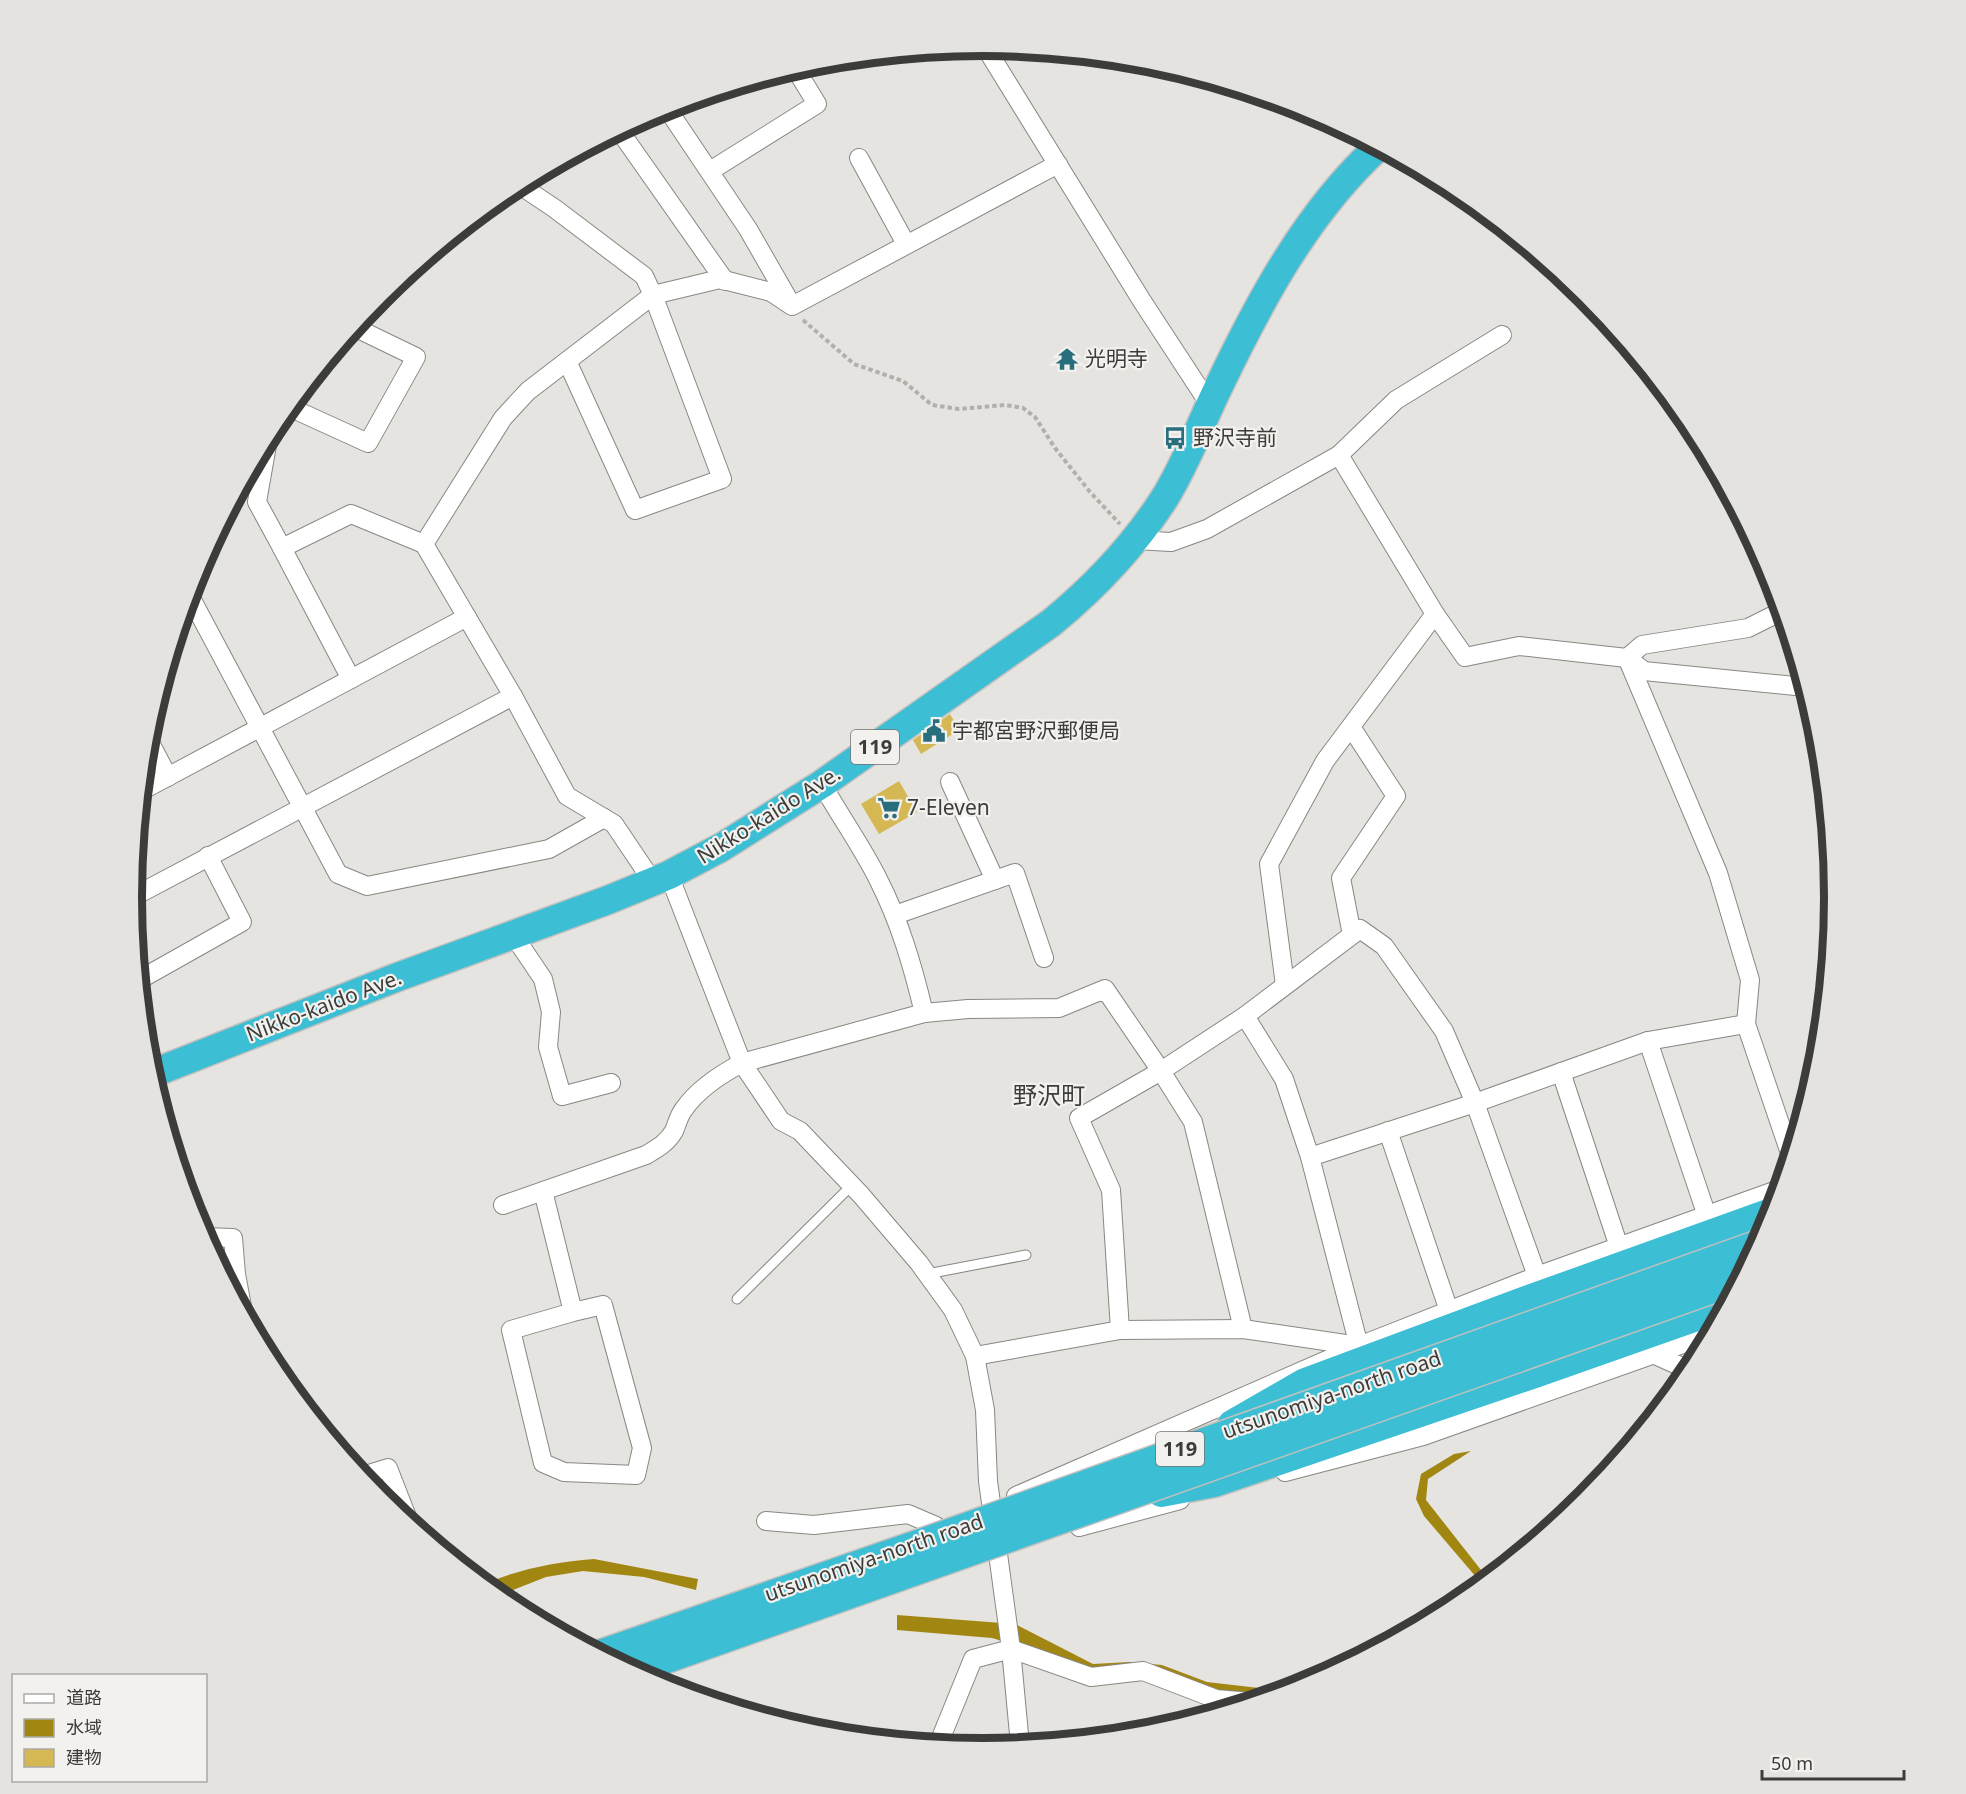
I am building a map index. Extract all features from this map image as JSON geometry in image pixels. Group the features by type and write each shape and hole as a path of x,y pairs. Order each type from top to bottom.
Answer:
{"highway":[{"name":"Nikko-kaido Ave.","path":"160,1070 395,978 514,936 661,878 722,847 822,784 1052,623 1084,596 1135,540 1164,498 1186,458 1258,307 1324,208 1374,152"},
{"path":"1204,1440 1305,1382 1761,1216"},
{"name":"utsunomiya-north road","path":"609,1651 938,1537 1204,1440 1747,1248"},
{"name":"utsunomiya-north road","path":"645,1667 1732,1281"},
{"path":"1102,1504 1214,1483 1716,1310"}],"street":[{"path":"991,56 1142,301 1210,405"},
{"path":"710,171 817,104 800,76"},
{"path":"672,116 748,229 796,312"},
{"path":"624,136 724,281"},
{"path":"859,158 906,244"},
{"path":"796,312 906,244 1058,164"},
{"path":"527,190 644,276 722,479 635,510 567,361"},
{"path":"424,544 503,418 528,391 653,296 720,279 771,292 796,312"},
{"path":"297,410 368,442 416,357 361,330"},
{"path":"1135,540 1171,542 1207,529 1339,455 1396,400 1502,335"},
{"path":"1339,455 1435,614 1465,657 1519,646 1627,658 1644,671 1798,686"},
{"path":"265,459 257,502 351,679"},
{"path":"282,548 351,514 424,544 513,696 567,796 614,824 661,878 742,1063 782,1121 800,1131 851,1186 927,1274 953,1310 975,1356 985,1410 988,1480 1011,1649 1019,1737"},
{"path":"194,607 338,874 367,886 549,849 604,818"},
{"path":"1285,985 1269,864 1325,761 1435,614"},
{"path":"1627,658 1642,645 1748,628 1775,614"},
{"path":"149,787 466,617"},
{"path":"1627,658 1718,873 1750,980 1746,1024 1787,1144"},
{"path":"142,892 513,696"},
{"path":"1351,727 1396,796 1341,878 1352,935"},
{"path":"155,752 168,777"},
{"path":"950,782 995,880"},
{"path":"822,784 878,878 895,915 910,956 924,1013"},
{"path":"146,976 242,922 208,856"},
{"path":"895,915 1015,873 1044,958"},
{"path":"1120,1330 1111,1190 1079,1118 1161,1071 1245,1016 1360,929 1384,946 1444,1031 1475,1103 1537,1276"},
{"path":"514,936 543,979 552,1012 548,1047 562,1096 611,1083"},
{"path":"503,1206 646,1155 664,1144 673,1132 683,1110 690,1103 723,1072 742,1063 924,1013 968,1009 1059,1008 1105,989 1193,1122 1243,1329"},
{"path":"1245,1016 1284,1079 1310,1156 1359,1346"},
{"path":"1310,1156 1475,1103 1648,1041 1746,1024"},
{"path":"1648,1041 1707,1216"},
{"path":"1561,1072 1619,1247"},
{"path":"1388,1131 1449,1311"},
{"path":"543,1191 573,1312"},
{"path":"596,1644 992,1506 1359,1346 1537,1276 1770,1193"},
{"path":"214,1237 233,1238 239,1289"},
{"path":"603,1305 642,1448 636,1475 564,1472 543,1463 510,1330 573,1312 603,1305"},
{"path":"975,1356 1120,1330 1243,1329 1359,1346"},
{"path":"661,1674 998,1552 1102,1520 1423,1436 1700,1338"},
{"path":"1653,1354 1682,1367"},
{"path":"370,1473 388,1468 403,1506"},
{"path":"766,1521 814,1525 908,1514 936,1526"},
{"path":"941,1737 973,1659 1011,1649 1091,1677 1143,1671 1216,1699 1232,1700"}],"lane":[{"path":"737,1299 851,1186"},
{"path":"927,1274 1026,1255"}],"path":[{"path":"796,312 854,364 903,381 932,405 958,409 1005,405 1023,408 1035,417 1055,448 1090,492 1135,540"}],"water":[{"path":"1471,1451 1428,1479 1426,1500 1485,1573 1477,1578 1424,1516 1416,1499 1421,1474 1454,1454"},
{"path":"594,1559 698,1579 696,1590 644,1577 583,1571 546,1577 508,1592 493,1581 511,1574 565,1562"},
{"path":"897,1615 1015,1624 1093,1664 1129,1662 1162,1665 1207,1682 1266,1689 1247,1696 1215,1694 1096,1669 992,1638 897,1630"}],"building":[{"name":"宇都宮野沢郵便局","path":"950,714 959,730 921,754 913,740"},
{"name":"7-Eleven","path":"899,781 917,812 879,834 861,804"}],"place":[{"name":"光明寺","path":"1067,359"},
{"name":"野沢寺前","path":"1175,438"},
{"name":"宇都宮野沢郵便局","path":"934,731"},
{"name":"7-Eleven","path":"889,808"}],"district":[{"name":"野沢町","path":"1049,1096"}]}
